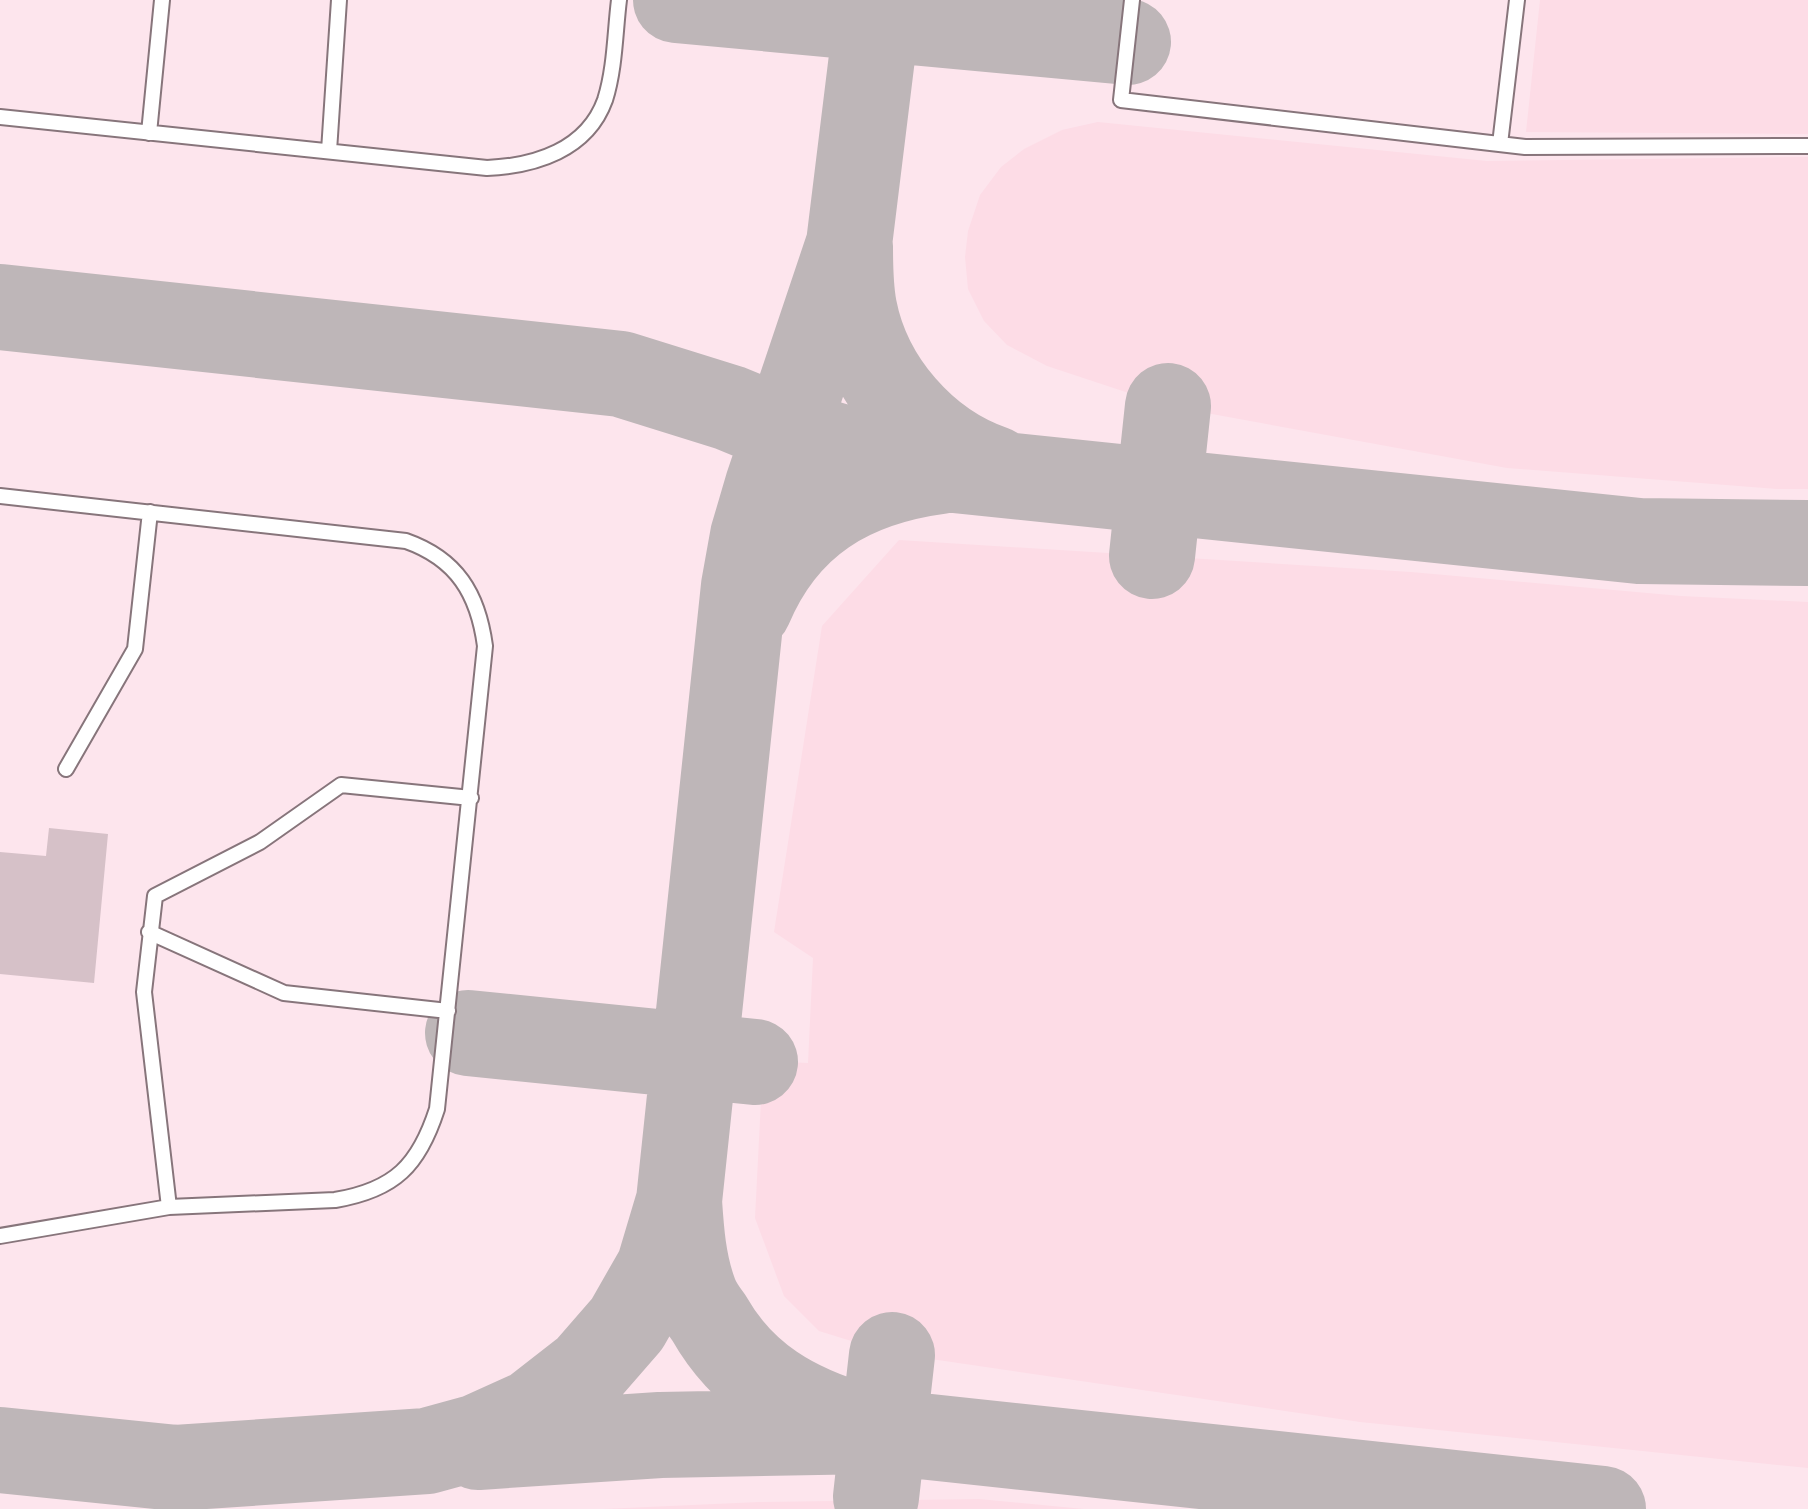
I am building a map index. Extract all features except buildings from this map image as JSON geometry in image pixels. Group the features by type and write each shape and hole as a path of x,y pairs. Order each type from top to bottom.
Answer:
{"lane":[{"path":"149,133 162,0"},
{"path":"329,151 339,0"},
{"path":"0,117 487,168 518,167 545,159 575,142 604,102 619,0"},
{"path":"1132,0 1121,100 1525,147 1808,146"},
{"path":"1500,144 1517,0"},
{"path":"0,496 392,538 428,549 445,560 464,584 476,606 485,646 437,1109 427,1142 409,1166 390,1181 353,1197 169,1207 0,1236"},
{"path":"66,769 135,649 150,512"},
{"path":"169,1207 144,992 155,896 260,842 341,785 471,798"},
{"path":"149,932 284,993 448,1011"}],"shaded area":[{"path":"0,0 1808,0 1808,1509 0,1509"},
{"path":"1540,0 1808,0 1808,134 1526,132"},
{"path":"1098,122 1487,161 1808,157 1808,489 1507,468 1168,406 1047,366 1007,345 984,321 968,289 965,257 968,231 980,195 1001,167 1024,149 1062,130"},
{"path":"899,540 1411,572 1681,596 1808,602 1808,1468 1360,1422 890,1353 819,1331 784,1296 755,1218 763,1061 808,1063 813,958 774,932 822,626"},
{"path":"979,1499 1084,1509 603,1509 759,1502"}],"taxiway":[{"path":"676,0 1128,42"},
{"path":"0,1450 176,1468 427,1451 478,1437 533,1412 587,1370 627,1324 659,1268 679,1201 744,586 753,536 768,485 849,244 879,0"},
{"path":"850,246 851,285 861,335 886,384 903,406 945,444 994,469"},
{"path":"0,307 621,374 730,408 786,431 897,464 1639,541 1808,543"},
{"path":"1152,556 1168,406"},
{"path":"749,608 782,552 802,530 825,512 878,485 941,471"},
{"path":"468,1033 755,1062"},
{"path":"679,1201 683,1246 695,1295 738,1358 755,1374 792,1399 859,1426"},
{"path":"876,1497 892,1355"},
{"path":"478,1447 660,1435 874,1431 1603,1509"}]}
